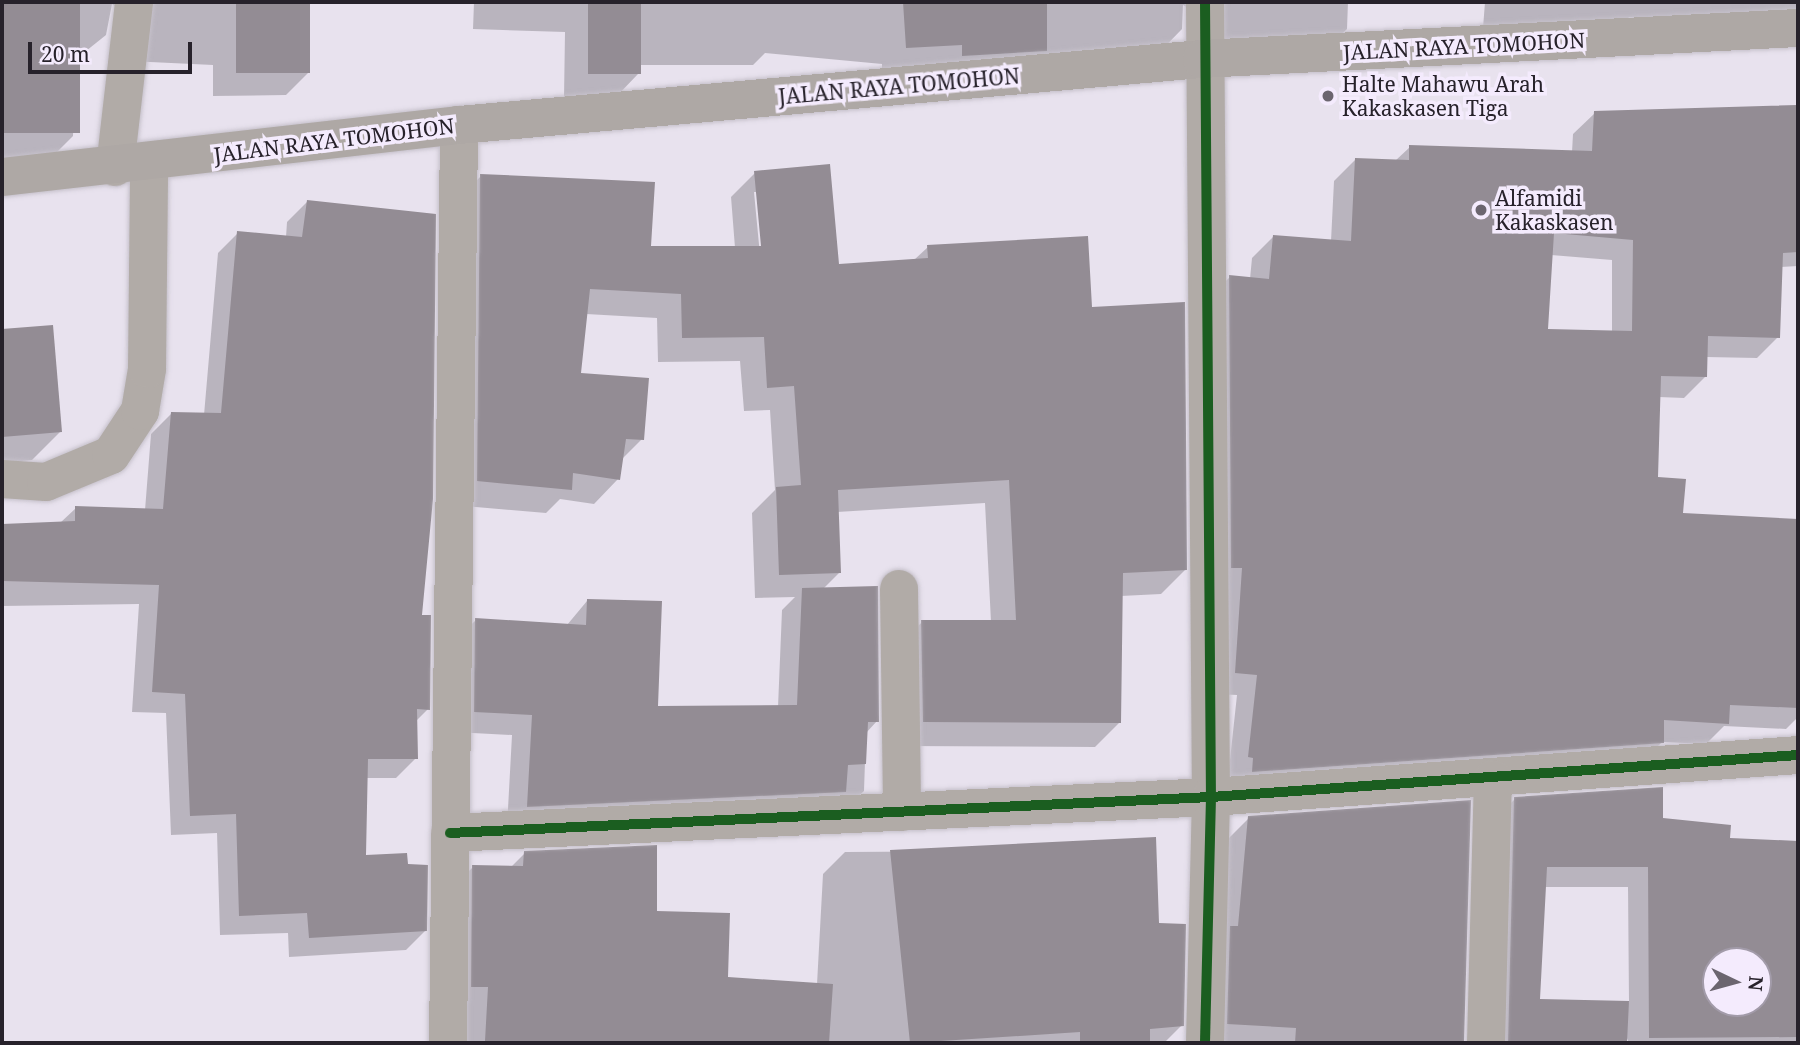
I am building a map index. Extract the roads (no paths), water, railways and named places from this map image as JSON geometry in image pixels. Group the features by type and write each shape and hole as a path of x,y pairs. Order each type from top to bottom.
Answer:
{"highway":[{"name":"JALAN RAYA TOMOHON","path":"2,177 132,165 459,125 1202,59 1798,28"}],"street":[{"path":"2,479 46,482 111,455 140,411 147,369 132,165 134,2"},
{"path":"1205,2 1202,59 1211,797 1205,1043"},
{"path":"448,1043 459,125"},
{"path":"899,589 902,812"},
{"path":"450,833 1211,797 1493,779 1798,755"},
{"path":"1486,1043 1493,779"}],"place":[{"name":"Halte Mahawu Arah Kakaskasen Tiga","path":"1328,96"},
{"name":"Alfamidi Kakaskasen","path":"1481,210"}]}
